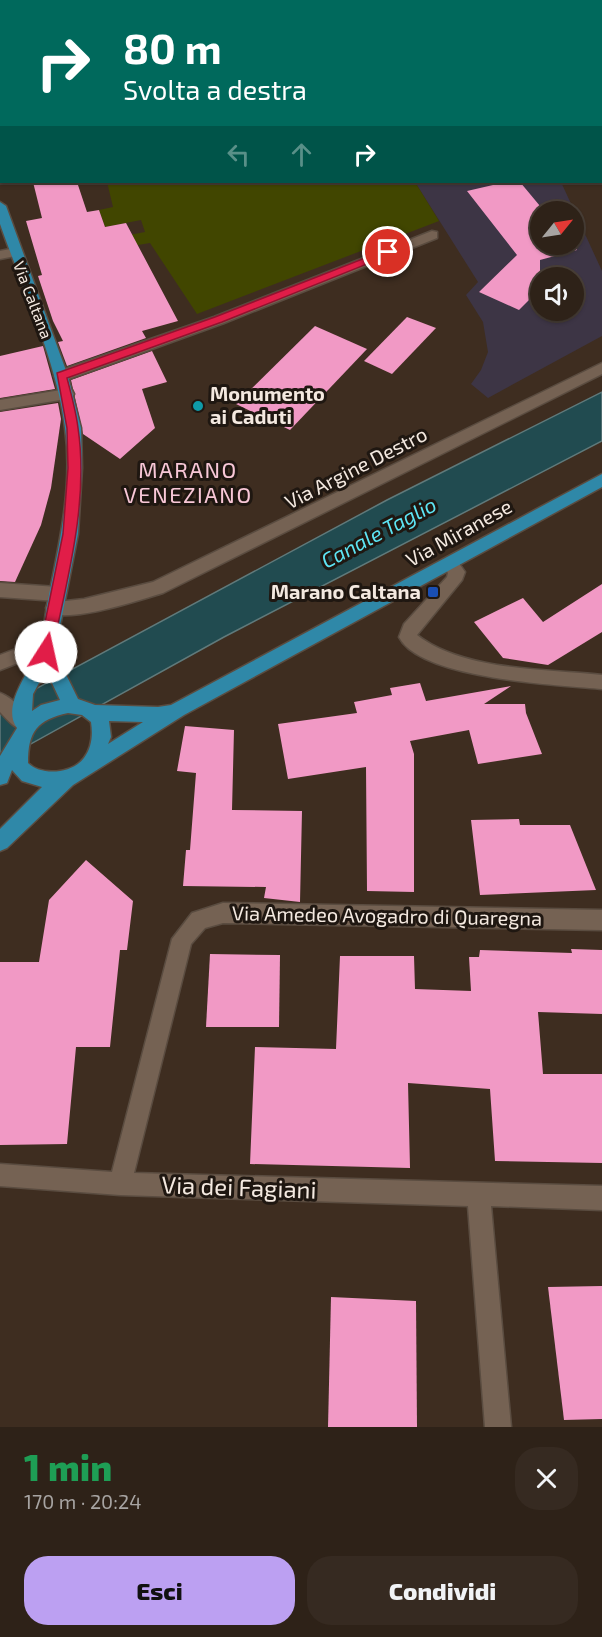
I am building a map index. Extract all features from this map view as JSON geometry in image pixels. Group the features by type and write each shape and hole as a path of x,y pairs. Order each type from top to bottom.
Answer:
{"main road":[{"name":"Via Caltana","path":"0,206 7,254 61,376 73,428 74,468 70,534 46,648 24,694 22,722"},
{"name":"Via Miranese","path":"90,765 178,710 602,480"},
{"path":"46,648 71,704"},
{"path":"0,777 13,748 15,734 22,722 36,711 53,704 71,704 93,717 102,735 99,750 90,765 49,793 0,842"},
{"name":"Via Miranese","path":"93,717 130,713 158,715 178,710"},
{"path":"13,748 20,767 33,777 51,781 69,778"}],"street":[{"path":"61,376 219,320 432,235"},
{"name":"Via Argine Destro","path":"0,590 84,606 157,588 602,368"},
{"path":"0,405 67,394"},
{"path":"450,564 457,572 454,580 410,629 408,637 416,646 465,665 602,682"},
{"path":"0,663 46,648"},
{"path":"0,701 22,722"},
{"name":"Via Amedeo Avogadro di Quaregna","path":"120,1184 182,939 199,920 223,913 602,920"},
{"name":"Via dei Fagiani","path":"0,1175 120,1184 602,1198"},
{"path":"479,1196 498,1427"}],"shaded area":[{"path":"107,183 416,183 439,221 197,314 150,243 132,246 129,235 145,232 141,220 105,227 99,210 113,207"},
{"path":"416,183 561,183 570,201 530,201 530,255 584,255 584,232 602,271 602,336 488,398 471,384 481,370 488,352 483,322 466,295 478,282"}],"water":[{"name":"Canale Taglio","path":"602,392 602,441 224,637 0,761 0,708 387,500"}],"building":[{"path":"33,183 77,183 87,212 99,210 105,227 126,223 178,321 142,331 146,338 67,366 58,342 63,341 53,321 38,276 42,275 26,221 42,218"},
{"path":"502,183 521,183 536,201 530,201 530,255 558,255 540,260 540,267 530,267 530,299 519,310 479,292 517,255 467,191"},
{"path":"407,317 436,328 392,374 364,361"},
{"path":"315,326 367,349 290,430 236,404"},
{"path":"43,346 55,389 0,398 0,356"},
{"path":"152,351 167,382 142,389 155,428 120,459 83,434 71,380"},
{"path":"58,403 61,419 51,488 41,525 15,582 0,581 0,412"},
{"path":"602,584 602,632 548,665 503,658 474,622 523,598 543,622"},
{"path":"420,683 426,701 511,686 484,704 525,704 526,713 542,754 478,764 469,730 410,741 414,754 414,892 367,891 366,767 288,779 278,724 357,713 354,702 392,695 390,688"},
{"path":"185,726 234,730 232,810 302,811 300,902 264,898 266,887 183,886 186,850 190,850 196,773 177,771"},
{"path":"519,819 520,825 570,825 596,890 480,895 471,820"},
{"path":"86,860 133,901 127,950 120,950 110,1047 76,1047 67,1144 0,1145 0,962 39,962 49,900"},
{"path":"571,949 602,950 602,1014 538,1012 543,1074 602,1074 602,1163 495,1161 490,1089 408,1083 410,1168 250,1164 255,1047 336,1049 340,956 414,956 415,989 471,991 469,957 479,957 480,950 572,953"},
{"path":"210,954 280,955 279,1027 206,1027"},
{"path":"602,1286 602,1419 564,1420 548,1287"},
{"path":"331,1297 416,1301 417,1427 328,1427"}],"place":[{"name":"Monumento ai Caduti","path":"198,406"},
{"name":"Marano Caltana","path":"433,592"}],"district":[{"name":"MARANO VENEZIANO","path":"188,482"}],"route":[{"path":"46,652 70,534 74,468 73,428 61,376 219,320 388,252"}]}
